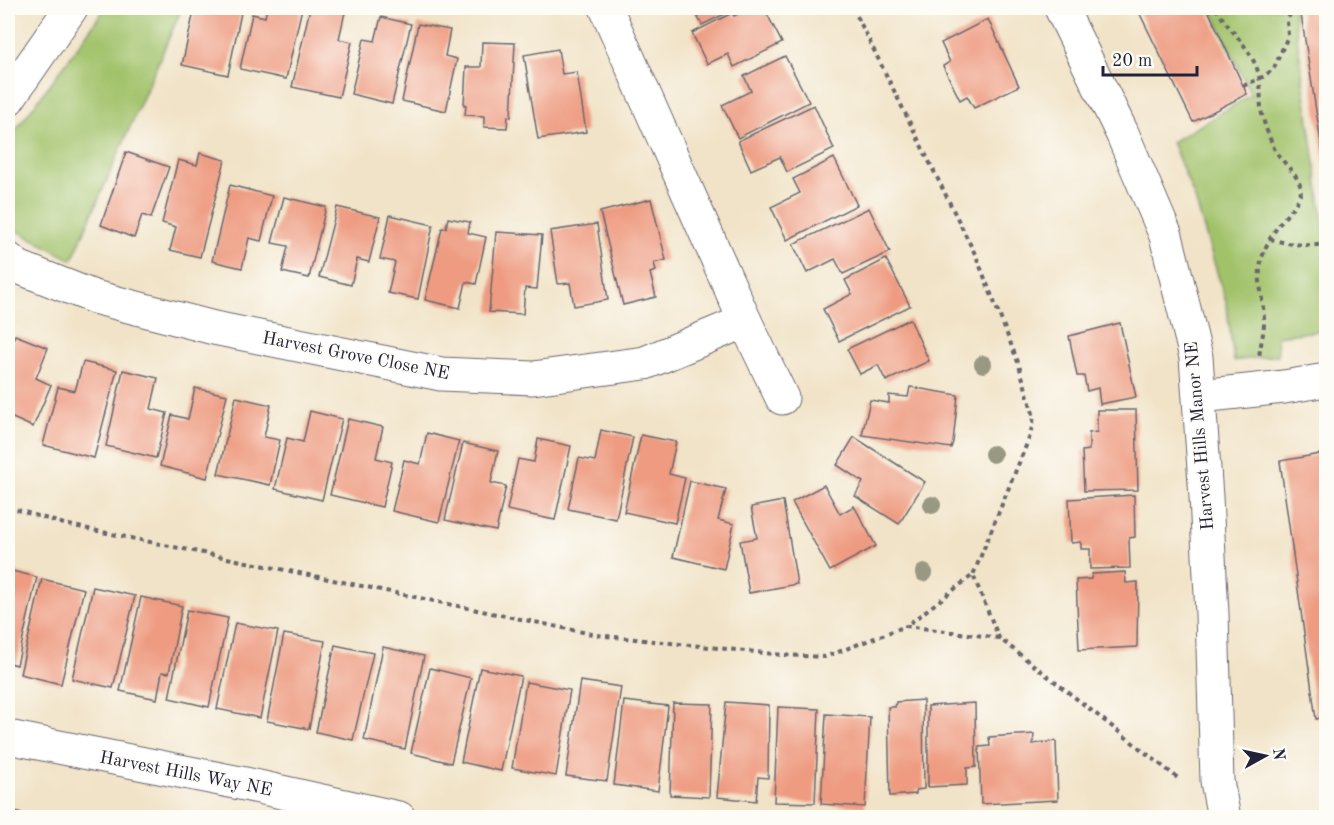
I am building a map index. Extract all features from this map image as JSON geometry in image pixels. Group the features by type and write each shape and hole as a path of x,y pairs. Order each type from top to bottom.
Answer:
{"street":[{"path":"8,99 71,8"},
{"path":"606,8 745,321 782,398"},
{"name":"Harvest Hills Manor NE","path":"1061,8 1122,133 1166,236 1196,357 1212,602 1217,781 1224,818"},
{"name":"Harvest Grove Close NE","path":"8,259 18,267 94,297 214,328 441,374 533,378 645,363 745,321"},
{"path":"1200,396 1326,380"},
{"name":"Harvest Hills Way NE","path":"8,737 245,783 399,818"}],"path":[{"path":"8,507 64,525 597,635 783,655 825,657 906,627 973,575 1030,436 1034,417 1018,362 976,256 853,8"},
{"path":"1216,8 1255,63 1260,78 1262,111 1267,129 1275,151 1296,178 1301,192 1276,228 1262,256 1260,285 1264,325 1259,362"},
{"path":"1243,86 1265,76 1274,68 1288,36 1287,21 1290,14 1300,8"},
{"path":"1270,239 1302,245 1326,244"},
{"path":"973,575 999,638 1179,779"},
{"path":"906,627 999,638"}],"green space":[{"path":"105,8 182,8 72,260 8,226 8,140"},
{"path":"1211,8 1293,8 1326,242 1326,330 1277,336 1278,355 1234,361 1226,302 1195,199 1172,142 1251,95"}],"building":[{"path":"211,8 242,8 228,75 182,65 194,11 209,14"},
{"path":"267,8 302,8 286,79 240,69 252,14 265,17"},
{"path":"310,8 346,8 339,39 352,42 339,97 292,87"},
{"path":"693,8 737,8 702,25"},
{"path":"751,8 764,8 782,43 734,67 728,54 707,64 692,33 732,13 734,16"},
{"path":"1137,8 1207,8 1247,94 1193,122"},
{"path":"1300,8 1326,8 1326,168 1325,168"},
{"path":"381,17 411,24 392,104 351,94 364,39 375,41"},
{"path":"988,19 1019,86 974,108 967,96 960,100 943,66 950,62 941,43"},
{"path":"418,24 450,30 445,56 457,59 446,111 402,101"},
{"path":"482,42 515,43 511,117 508,116 507,128 484,127 484,116 465,115 466,67 481,67"},
{"path":"558,49 562,74 577,72 586,132 538,139 524,55"},
{"path":"785,56 809,102 738,138 722,105 751,91 744,76"},
{"path":"814,105 834,149 787,172 780,157 751,170 738,141"},
{"path":"126,152 169,167 151,218 142,215 134,238 101,225"},
{"path":"200,153 225,160 200,257 170,250 176,227 162,223 178,160 197,165"},
{"path":"834,158 857,205 787,240 771,207 800,193 793,179"},
{"path":"230,185 272,196 261,241 249,238 242,268 212,261"},
{"path":"284,197 326,207 309,278 282,272 288,246 272,243"},
{"path":"651,199 666,260 654,263 656,271 650,273 656,297 623,305 600,212"},
{"path":"337,207 380,217 369,262 357,259 351,285 319,277"},
{"path":"869,208 890,252 843,274 835,259 807,273 793,244"},
{"path":"390,215 433,225 418,299 388,293 395,262 380,259"},
{"path":"448,218 470,222 468,233 486,237 476,284 466,282 460,308 425,300 442,228 446,228"},
{"path":"597,224 608,300 574,306 570,283 558,284 550,231"},
{"path":"496,232 542,235 537,289 525,288 523,314 489,312"},
{"path":"886,259 910,306 839,341 823,309 852,294 845,280"},
{"path":"910,319 929,361 886,381 878,365 860,374 847,349"},
{"path":"1120,323 1136,397 1100,404 1098,388 1087,391 1084,376 1077,376 1069,336"},
{"path":"15,335 48,348 36,378 51,385 33,427 8,416 8,352"},
{"path":"83,362 117,370 94,458 43,445 58,387 75,391"},
{"path":"123,370 158,378 151,409 167,413 156,458 106,446"},
{"path":"910,387 958,395 951,448 862,435 870,400 889,403 889,395 908,397"},
{"path":"195,388 227,395 207,478 160,466 172,415 188,419"},
{"path":"236,397 271,405 264,437 280,440 270,485 218,474"},
{"path":"1097,410 1136,410 1138,490 1084,491 1082,451 1089,450 1089,433 1097,432"},
{"path":"310,411 342,419 322,500 275,489 287,438 303,442"},
{"path":"348,419 383,427 376,458 392,462 382,507 330,495"},
{"path":"601,430 633,437 616,519 568,509 579,458 595,461"},
{"path":"427,433 459,441 439,522 392,511 404,460 420,464"},
{"path":"641,435 676,442 669,474 685,478 675,523 624,512"},
{"path":"854,437 925,482 899,524 855,496 863,482 837,465"},
{"path":"538,439 571,446 555,520 507,510 518,459 534,462"},
{"path":"463,443 498,451 491,483 506,486 496,531 445,520"},
{"path":"1326,453 1326,717 1316,719 1280,461"},
{"path":"690,481 726,489 718,520 734,524 724,569 673,557"},
{"path":"824,485 840,514 854,506 876,546 830,571 792,502"},
{"path":"1134,495 1135,537 1129,538 1130,568 1090,569 1090,549 1081,549 1081,542 1071,543 1069,499"},
{"path":"783,501 797,584 749,593 740,541 757,538 751,507"},
{"path":"8,570 37,577 17,665 8,663"},
{"path":"1125,572 1126,583 1138,582 1137,647 1079,650 1076,580 1091,579 1092,574"},
{"path":"42,579 84,589 61,684 20,674"},
{"path":"93,587 135,596 113,688 72,679"},
{"path":"141,597 182,606 169,673 162,672 157,699 120,691"},
{"path":"187,610 228,618 209,707 169,698"},
{"path":"235,623 278,631 260,718 217,709"},
{"path":"284,634 325,641 309,729 267,721"},
{"path":"335,645 373,653 353,740 316,732"},
{"path":"383,647 424,656 405,749 364,740"},
{"path":"430,668 471,678 451,763 411,753"},
{"path":"480,668 521,676 501,771 461,762"},
{"path":"580,681 621,687 607,781 566,776"},
{"path":"526,682 570,690 556,776 512,768"},
{"path":"923,700 924,789 916,790 916,794 890,796 888,707 895,707 896,702"},
{"path":"624,701 668,706 658,791 614,785"},
{"path":"726,702 769,705 768,778 758,777 756,801 717,797"},
{"path":"673,703 712,704 709,797 670,795"},
{"path":"975,703 976,767 967,768 967,785 928,787 928,706"},
{"path":"778,707 819,709 815,803 774,802"},
{"path":"826,714 870,717 865,807 821,804"},
{"path":"1034,734 1033,744 1056,741 1058,800 981,804 979,747 990,746 989,737"},
{"path":"8,810 34,817 8,818"}]}
